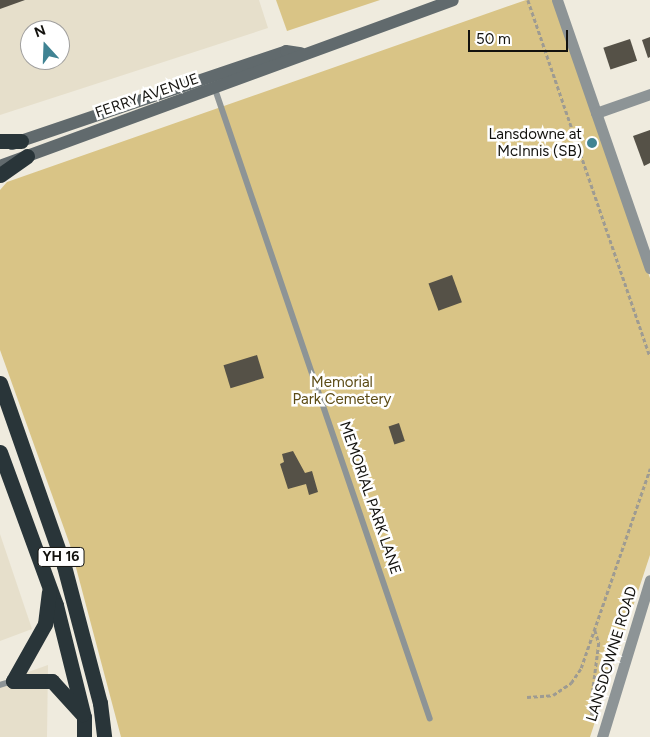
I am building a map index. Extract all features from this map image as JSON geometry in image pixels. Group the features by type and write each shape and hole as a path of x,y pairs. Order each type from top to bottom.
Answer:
{"highway":[{"path":"0,142 21,140"},
{"path":"0,175 27,156"},
{"name":"YH 16","path":"0,382 64,566 100,703 104,737"},
{"name":"YH 16","path":"0,452 49,592 56,605 84,717 84,737"},
{"path":"6,683 46,624 49,592"},
{"path":"6,683 52,681 84,717"}],"main road":[{"name":"FERRY AVENUE","path":"0,166 292,62 301,53 453,0"},
{"name":"FERRY AVENUE","path":"0,148 286,51 301,53"}],"street":[{"path":"557,0 650,268"},
{"path":"596,113 650,94"},
{"name":"LANSDOWNE ROAD","path":"602,737 650,580"}],"lane":[{"name":"MEMORIAL PARK LANE","path":"211,76 430,718"}],"path":[{"path":"528,0 650,356"},
{"path":"527,697 553,695 571,683 595,630 650,469"},
{"path":"595,630 600,638 590,713 609,717"}],"shaded area":[{"path":"0,0 259,0 268,28 0,115"},
{"path":"0,534 32,629 0,641"},
{"path":"48,665 47,737 0,737 0,682"}],"green space":[{"path":"276,0 380,0 287,31"},
{"name":"Memorial Park Cemetery","path":"526,0 554,0 650,278 650,555 590,737 121,737 70,545 0,350 0,190 7,182"}],"building":[{"path":"0,0 25,0 0,9"},
{"path":"650,37 650,57 648,58 642,40"},
{"path":"630,39 637,61 610,70 603,48"},
{"path":"650,130 650,163 644,166 633,136"},
{"path":"452,275 462,302 438,311 429,284"},
{"path":"257,355 264,378 231,388 224,365"},
{"path":"399,423 405,441 394,444 389,426"},
{"path":"293,451 305,473 312,471 318,492 309,495 306,484 288,489 280,464 284,462 282,454"}],"place":[{"name":"Lansdowne at McInnis (SB)","path":"592,143"}]}
